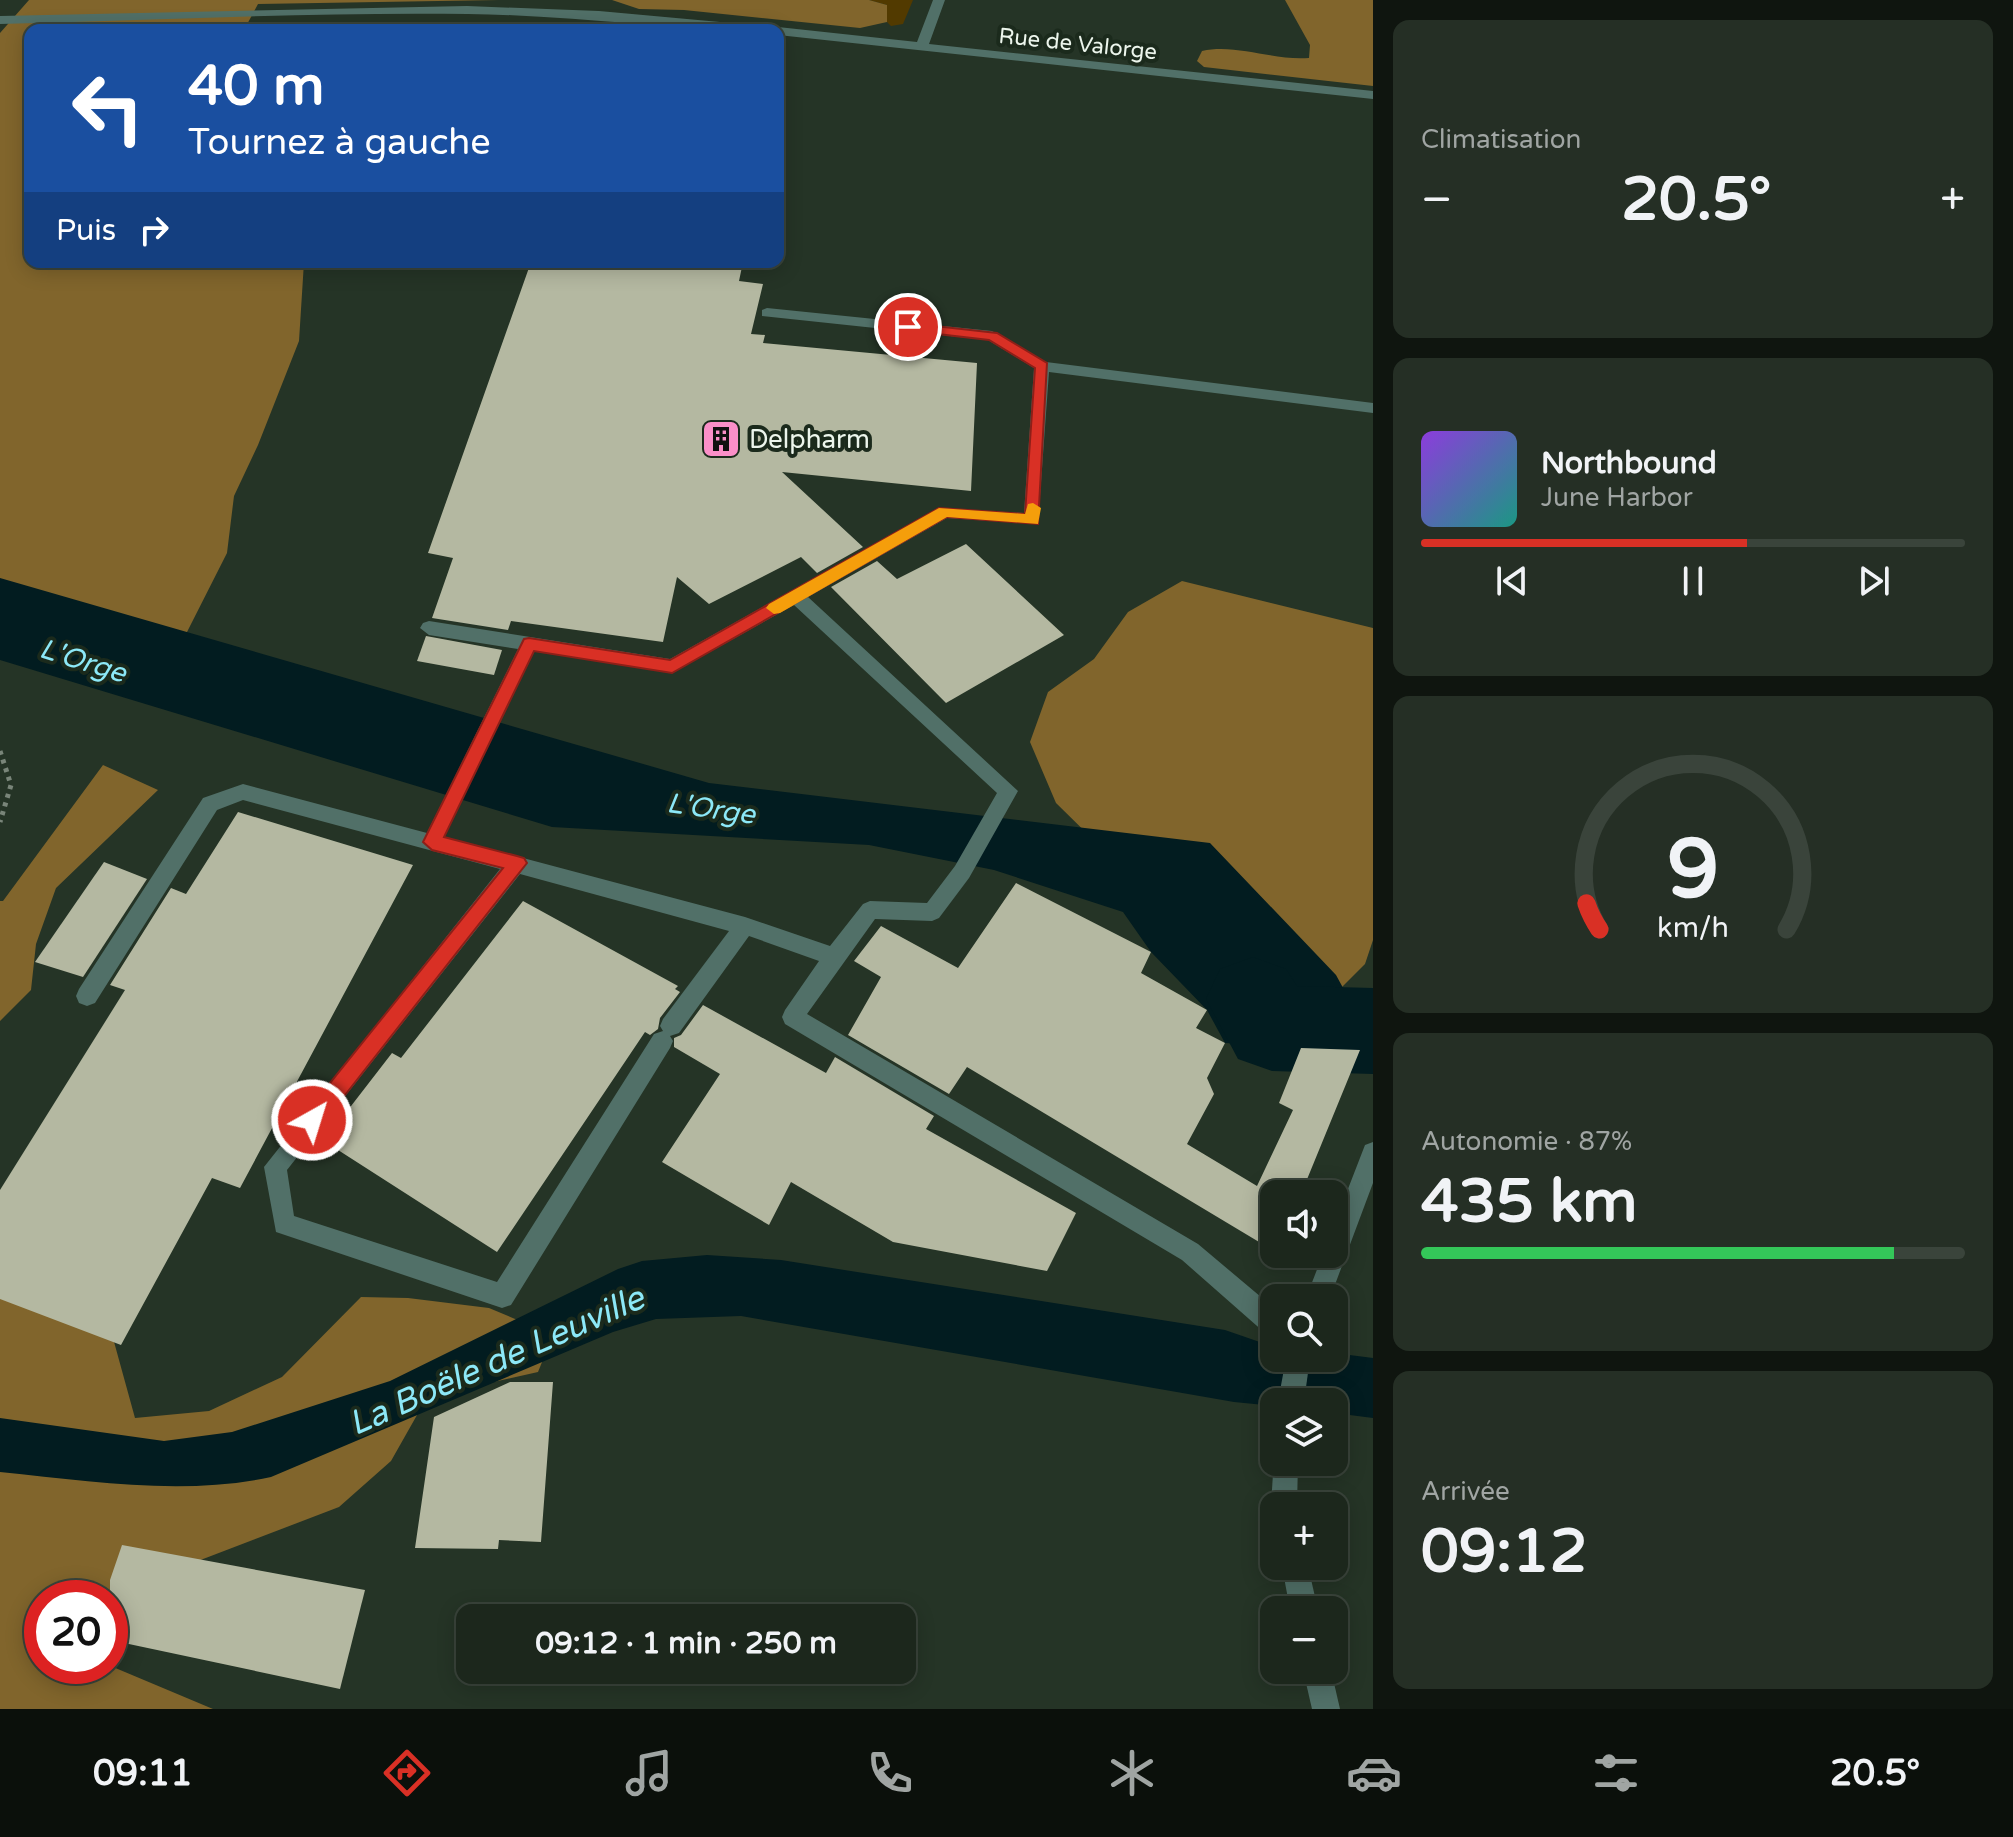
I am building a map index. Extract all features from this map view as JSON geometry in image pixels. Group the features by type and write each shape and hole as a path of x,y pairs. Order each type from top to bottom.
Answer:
{"street":[{"path":"922,46 939,0"},
{"path":"0,20 467,10 599,15 699,24"},
{"name":"Rue de Valorge","path":"784,32 1373,95"},
{"path":"767,313 992,336 1042,366 1373,408"},
{"path":"429,628 672,666 945,512 1032,520 1042,366"},
{"path":"795,596 1008,791 962,872 932,912 870,910 793,1017 1190,1252 1260,1312"},
{"path":"432,842 529,644"},
{"path":"87,996 210,804 243,792 745,926 834,957"},
{"path":"517,863 275,1167 284,1224 502,1296 667,1033 745,926"},
{"path":"1323,1284 1373,1153"},
{"path":"1320,1684 1326,1709"}],"path":[{"path":"0,751 11,785 0,822"}],"shaded area":[{"path":"29,0 499,0 258,4 247,24 24,24 24,268 304,268 299,341 258,445 234,496 227,553 187,632 148,643 0,612 0,33"},
{"path":"612,0 869,0 887,5 887,22 860,28 684,10 639,9"},
{"path":"869,0 913,0 903,24 891,26 887,22 887,5"},
{"path":"1285,0 1373,0 1373,86 1204,67 1197,61 1202,51 1215,49 1309,58 1310,45"},
{"path":"1182,581 1373,628 1373,940 1365,964 1341,988 1113,859 1056,803 1030,742 1048,692 1094,659 1128,612"},
{"path":"103,765 158,790 56,888 36,944 31,990 0,1021 0,901"},
{"path":"361,1297 408,1298 489,1308 553,1335 538,1372 458,1390 421,1408 391,1461 339,1507 177,1569 128,1597 128,1580 24,1580 24,1684 128,1684 128,1673 213,1709 0,1709 0,1298 108,1320 135,1418 209,1411 282,1377"}],"water":[{"path":"0,578 709,783 1210,843 1336,975 1354,1008 1373,1013 1373,1022 1356,1032 1350,1043 1360,1050 1225,1043 1207,1010 1151,952 1123,912 994,870 869,845 552,827 0,660"},
{"name":"La Boële de Leuville","path":"707,1255 781,1260 1225,1330 1260,1342 1260,1372 1348,1372 1348,1355 1373,1358 1373,1418 1348,1415 1348,1388 1260,1388 1260,1405 741,1316 656,1319 613,1332 271,1477 204,1486 170,1486 102,1483 0,1472 0,1418 164,1441 232,1432 390,1381 618,1269 642,1261"}],"building":[{"name":"Delpharm","path":"529,268 742,268 739,281 763,284 751,334 765,335 763,343 977,363 971,491 782,472 863,547 817,573 801,557 709,604 677,577 663,642 511,621 508,630 432,618 453,558 428,553"},
{"path":"966,544 1064,635 946,703 831,587 877,561 897,579"},
{"path":"426,636 502,650 494,675 417,661"},
{"path":"238,812 413,865 240,1188 212,1178 121,1345 0,1299 0,1190 125,990 110,985 171,888 186,894"},
{"path":"104,862 147,879 83,977 35,962"},
{"path":"1016,883 1151,952 1141,973 1207,1010 1196,1028 1225,1043 1207,1078 1214,1094 1187,1144 1257,1186 1293,1110 1279,1103 1301,1048 1360,1050 1307,1180 1260,1180 1260,1243 967,1067 949,1094 848,1035 881,977 854,961 881,926 958,968"},
{"path":"523,901 678,986 675,989 680,992 660,1018 658,1029 650,1035 645,1032 497,1252 324,1141 392,1053 401,1058"},
{"path":"703,1005 826,1073 835,1057 934,1116 926,1129 1076,1213 1047,1271 893,1242 791,1182 769,1225 662,1162 720,1074 674,1047 674,1038 681,1035"},
{"path":"510,1382 553,1382 541,1542 499,1540 498,1549 415,1548 434,1417"},
{"path":"122,1545 365,1590 340,1689 128,1644 128,1580 110,1580"}],"waterway":[{"name":"L'Orge","path":"1253,999 1272,1028 1373,1031"}],"slow traffic":[{"path":"774,608 945,512 1032,520 1033,508"}],"place":[{"name":"Delpharm","path":"721,439"}],"route":[{"path":"312,1120 517,863 432,842 529,644 672,666 945,512 1032,520 1042,366 992,336 908,327"}]}
